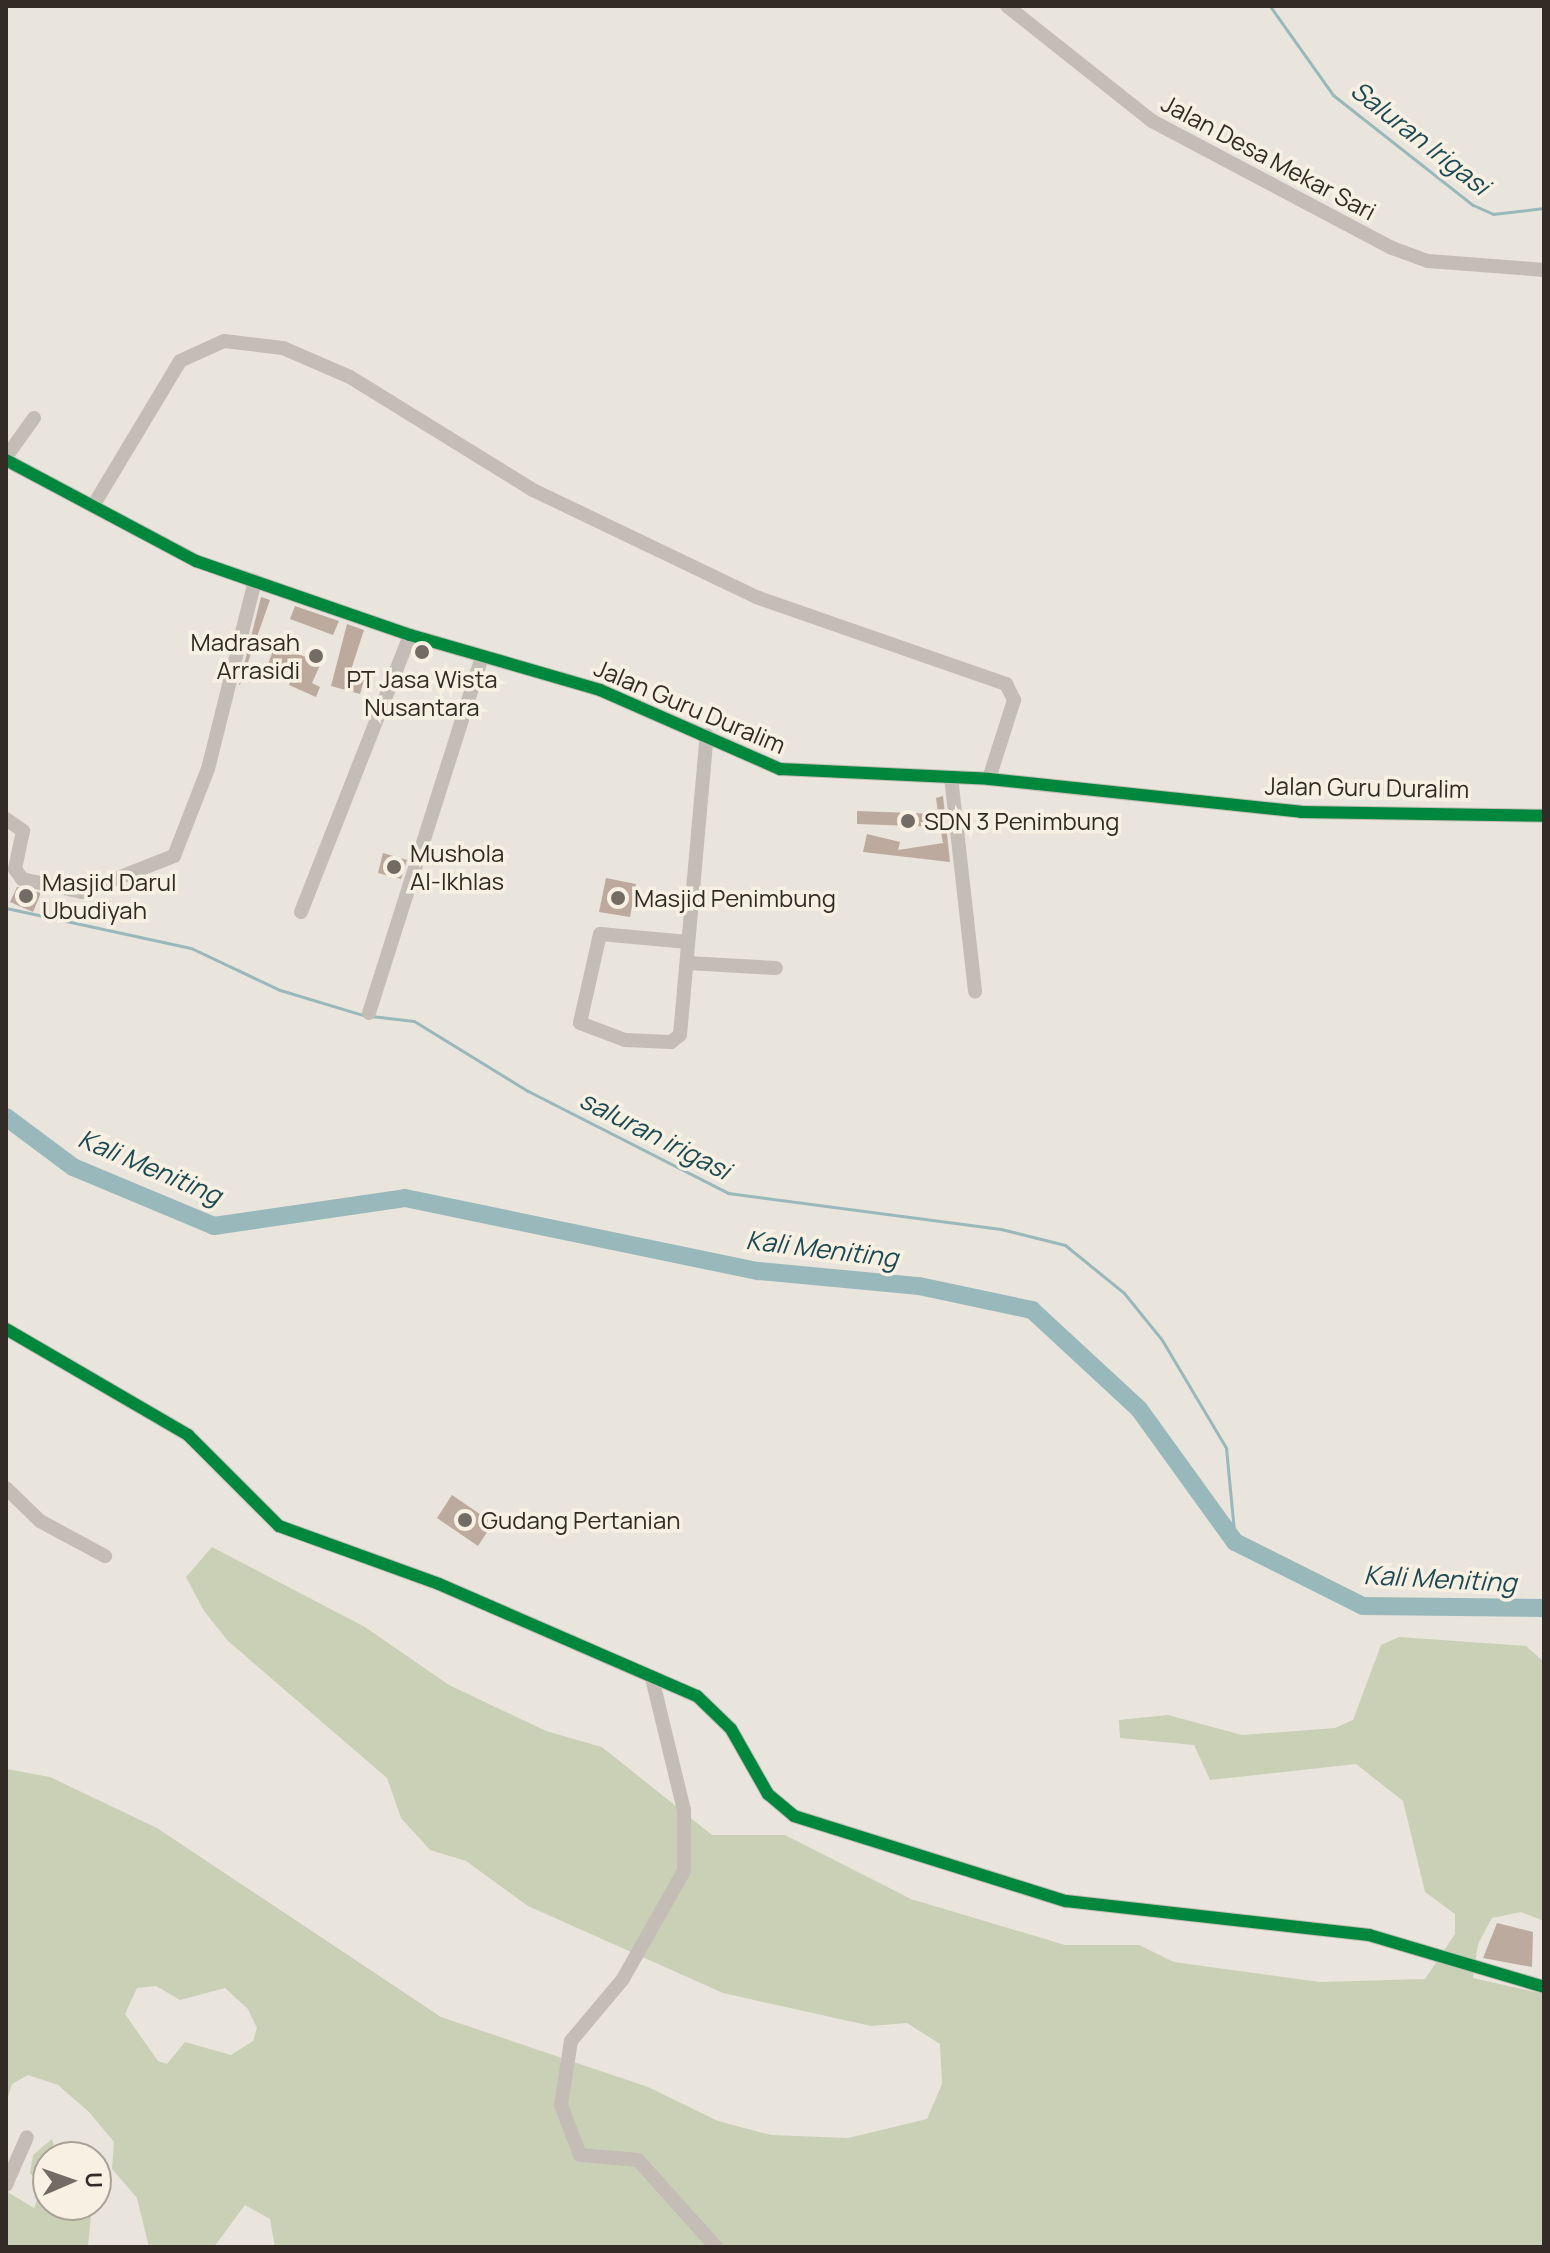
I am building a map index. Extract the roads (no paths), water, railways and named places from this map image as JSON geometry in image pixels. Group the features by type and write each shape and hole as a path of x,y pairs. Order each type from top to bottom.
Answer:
{"street":[{"name":"Jalan Desa Mekar Sari","path":"1007,6 1152,121 1392,248 1428,261 1544,270"},
{"path":"93,506 180,361 224,341 283,348 350,377 533,490 756,597 1008,685 1014,700 989,779"},
{"path":"6,458 34,418"},
{"name":"Jalan Guru Duralim","path":"6,458 153,541 255,581 410,635 600,690 798,773 989,779 1301,812 1544,816"},
{"path":"6,819 23,833 11,876 82,892 154,869 179,851 208,769 255,581"},
{"path":"301,912 410,635"},
{"path":"369,1013 482,656"},
{"path":"688,942 600,934 580,1023 615,1038 676,1040 688,963 707,735"},
{"path":"951,777 975,992"},
{"path":"688,963 776,968"},
{"path":"6,1329 188,1435 279,1526 439,1584 652,1678 720,1714 780,1807 845,1837 1066,1901 1369,1935 1544,1987"},
{"path":"6,1488 40,1521 105,1556"},
{"path":"652,1678 684,1810 684,1871 623,1979 571,2041 561,2105 580,2155 638,2160 716,2247"},
{"path":"6,2185 27,2137"}],"waterway":[{"name":"Saluran Irigasi","path":"1270,6 1333,95 1473,205 1493,214 1544,208"},
{"name":"saluran irigasi","path":"6,908 191,948 280,990 363,1015"},
{"name":"saluran irigasi","path":"371,1016 414,1021 528,1091 728,1193 1001,1229 1065,1245 1124,1293 1162,1340 1226,1448 1235,1542"},
{"name":"Kali Meniting","path":"6,1117 73,1167 214,1226 405,1198 759,1271 919,1286 1032,1310 1139,1409 1235,1542 1363,1606 1544,1608"}],"place":[{"name":"PT Jasa Wista Nusantara","path":"422,652"},
{"name":"Madrasah Arrasidi","path":"316,656"},
{"name":"SDN 3 Penimbung","path":"908,821"},
{"name":"Mushola Al-Ikhlas","path":"394,867"},
{"name":"Masjid Darul Ubudiyah","path":"26,896"},
{"name":"Masjid Penimbung","path":"618,898"},
{"name":"Gudang Pertanian","path":"465,1520"}]}
